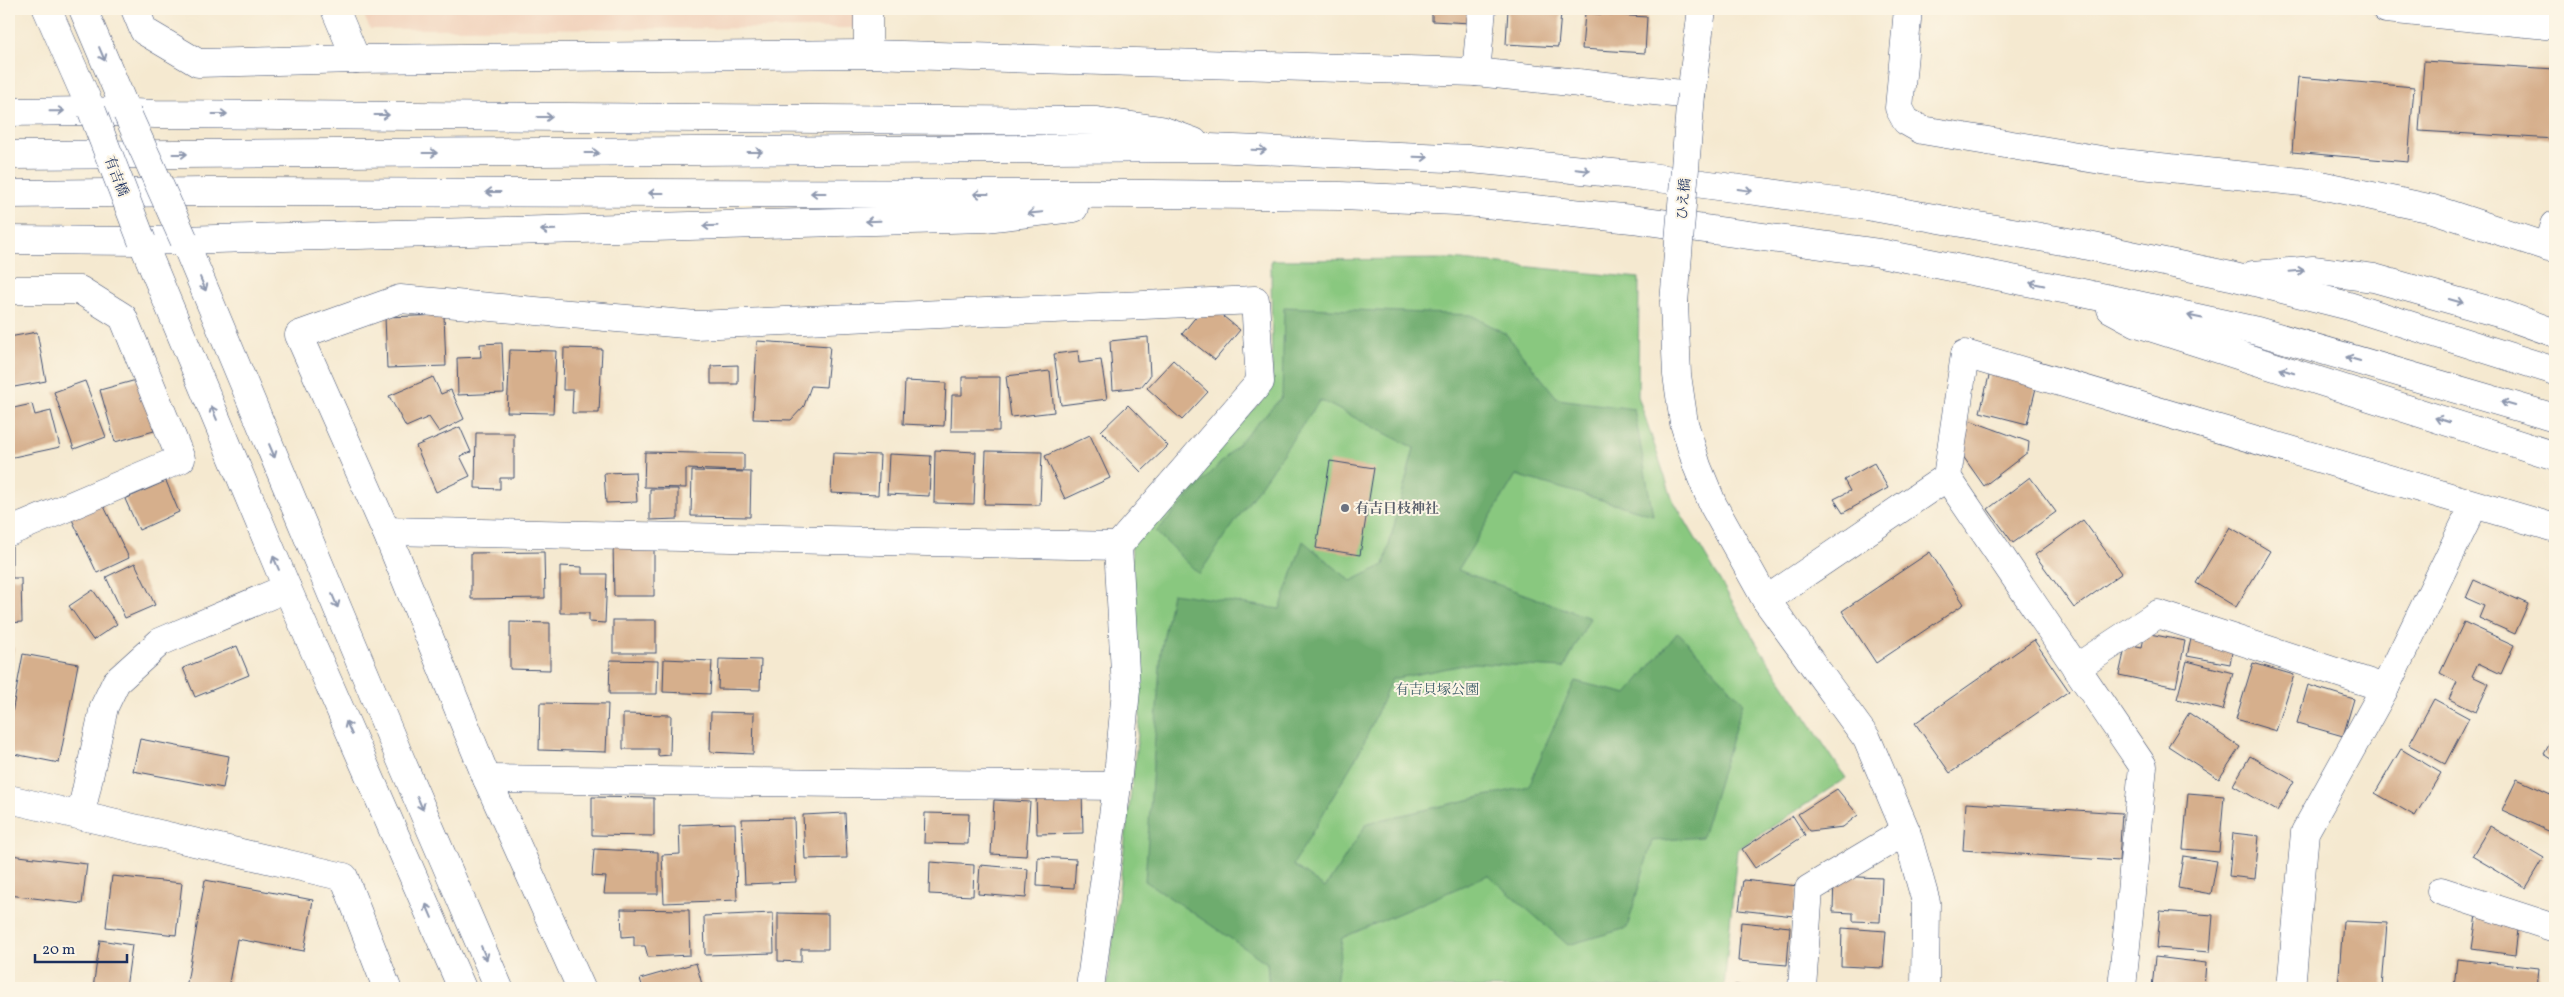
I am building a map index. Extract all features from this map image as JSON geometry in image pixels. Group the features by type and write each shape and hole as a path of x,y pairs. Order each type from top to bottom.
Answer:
{"street":[{"name":"有吉橋","path":"47,9 92,111 142,241 287,588 462,988"},
{"path":"83,9 184,240 499,988"},
{"path":"135,9 144,31 198,63 356,59 868,54 1476,72 1691,95"},
{"path":"335,9 356,59"},
{"path":"868,9 868,54"},
{"path":"1476,72 1482,9"},
{"name":"ひえ橋","path":"1702,9 1691,95 1674,303 1677,375 1684,423 1697,466 1713,505 1766,600 1867,740 1906,831 1926,902 1925,988"},
{"path":"1908,9 1899,108 1906,121 1922,130 2113,162 2311,183 2433,209 2553,241"},
{"path":"2386,9 2555,26"},
{"path":"9,112 92,111 127,113 1096,121 1161,130 1210,148"},
{"path":"9,155 1210,148 1471,159 1643,176 1867,206 2080,244 2231,276 2349,306 2555,370"},
{"path":"9,194 227,192 1152,194 1341,196 1456,201 1632,219 1880,253 2078,292 2257,331 2555,418"},
{"path":"9,240 142,241 985,218 1051,212 1152,194"},
{"path":"2231,276 2313,270 2374,278 2502,314 2555,333"},
{"path":"9,290 80,290 123,317 181,459 9,532"},
{"path":"2078,292 2137,323 2555,456"},
{"path":"581,988 487,779 386,531 299,335 400,299 696,325 1254,300 1260,382 1118,546 1126,690 1117,786 1090,988"},
{"path":"2122,988 2143,766 1947,477 1964,354 2555,528"},
{"path":"1766,600 1947,477"},
{"path":"2291,988 2305,832 2385,688 2474,505"},
{"path":"386,531 1118,546"},
{"path":"81,814 104,707 116,682 160,642 287,588"},
{"path":"2076,668 2158,614 2385,688"},
{"path":"487,779 1117,786"},
{"path":"9,799 81,814 344,877 387,988"},
{"path":"1802,988 1809,889 1906,831"},
{"path":"2441,891 2555,928"}],"shaded area":[{"path":"361,9 859,9 859,28 370,29"}],"green space":[{"name":"有吉貝塚公園","path":"1452,259 1639,278 1638,396 1672,498 1757,644 1846,778 1737,850 1724,988 1107,988 1140,718 1131,541 1272,389 1271,260"},
{"path":"1284,307 1471,315 1506,334 1558,399 1634,409 1653,515 1516,475 1458,570 1590,618 1564,668 1474,663 1392,679 1361,749 1293,865 1325,888 1367,823 1529,786 1575,681 1627,694 1678,632 1743,702 1702,837 1652,841 1627,928 1568,945 1488,875 1342,938 1336,983 1366,988 1269,988 1267,963 1145,881 1161,651 1172,593 1280,609 1303,541 1351,581 1384,565 1414,448 1320,400 1199,574 1156,532 1282,397"}],"building":[{"path":"1432,9 1471,9 1471,23 1432,21"},
{"path":"1508,9 1561,13 1558,47 1506,44"},
{"path":"1585,13 1647,17 1645,53 1582,49"},
{"path":"2424,61 2555,69 2555,139 2419,131"},
{"path":"2298,77 2414,87 2408,162 2292,152"},
{"path":"1207,303 1240,330 1215,360 1182,334"},
{"path":"444,315 446,366 387,368 385,317"},
{"path":"37,332 46,381 9,388 9,337"},
{"path":"1148,337 1150,376 1141,387 1113,390 1110,341"},
{"path":"757,341 830,346 826,387 811,386 804,406 791,420 753,419"},
{"path":"502,343 504,393 458,395 457,358 481,357 480,344"},
{"path":"564,348 602,349 599,413 572,413 573,390 563,390"},
{"path":"510,350 556,351 553,413 507,412"},
{"path":"1078,351 1079,363 1101,360 1107,399 1061,405 1054,354"},
{"path":"1173,360 1208,392 1182,420 1147,388"},
{"path":"738,365 738,384 711,384 711,366"},
{"path":"1050,371 1054,412 1011,417 1006,376"},
{"path":"1990,372 2037,384 2027,424 1980,412"},
{"path":"433,377 441,394 451,390 464,419 439,432 429,417 406,427 389,396"},
{"path":"962,377 1000,377 999,431 951,431 952,395 962,395"},
{"path":"140,379 154,431 115,442 100,390"},
{"path":"85,381 106,437 74,449 54,392"},
{"path":"905,381 946,383 944,426 903,424"},
{"path":"32,404 35,415 51,411 60,447 9,458 9,409"},
{"path":"1128,405 1168,446 1141,472 1101,431"},
{"path":"1969,420 2029,442 2028,452 1984,486 1960,452"},
{"path":"460,427 471,452 460,456 470,476 436,492 416,446"},
{"path":"476,433 514,433 514,478 500,478 500,489 475,488"},
{"path":"1090,435 1110,478 1065,499 1045,456"},
{"path":"935,450 976,452 974,504 934,503"},
{"path":"986,451 1042,452 1040,505 984,504"},
{"path":"645,452 744,454 744,471 686,469 686,488 644,487"},
{"path":"833,453 880,455 878,495 831,493"},
{"path":"889,454 931,456 929,496 887,494"},
{"name":"有吉日枝神社","path":"1330,461 1374,468 1360,555 1316,548"},
{"path":"1874,463 1888,488 1843,513 1834,499 1850,491 1844,480"},
{"path":"692,471 751,472 750,517 691,516"},
{"path":"635,472 637,502 606,503 604,473"},
{"path":"2030,477 2056,512 2013,543 1988,509"},
{"path":"166,481 179,512 139,530 125,499"},
{"path":"650,489 678,489 678,519 650,520"},
{"path":"99,496 129,558 97,573 68,511"},
{"path":"2083,520 2122,573 2074,608 2035,555"},
{"path":"2230,527 2270,551 2236,607 2196,583"},
{"path":"613,544 654,544 654,596 614,596"},
{"path":"9,545 12,545 12,578 21,578 22,622 9,623"},
{"path":"544,552 545,598 471,599 471,553"},
{"path":"1930,552 1964,604 1876,663 1842,611"},
{"path":"135,563 155,605 125,618 106,577"},
{"path":"560,566 582,567 582,574 607,574 605,623 589,622 589,613 560,613"},
{"path":"2474,580 2528,604 2515,634 2479,618 2484,606 2466,598"},
{"path":"93,590 117,624 93,640 69,606"},
{"path":"613,620 656,620 656,653 613,653"},
{"path":"510,622 550,623 550,670 510,669"},
{"path":"2464,622 2514,645 2501,674 2478,663 2472,676 2489,684 2476,712 2449,699 2457,682 2440,673"},
{"path":"2145,633 2185,641 2176,687 2119,675 2126,644 2142,647"},
{"path":"2191,639 2233,646 2230,664 2187,656"},
{"path":"2034,640 2069,691 1950,773 1915,723"},
{"path":"237,646 249,675 195,697 183,668"},
{"path":"9,647 14,648 10,669 9,669"},
{"path":"23,654 78,664 59,763 9,753 9,729"},
{"path":"664,659 712,661 710,694 663,692"},
{"path":"719,659 761,660 760,690 718,689"},
{"path":"610,660 658,661 657,694 609,694"},
{"path":"2187,661 2233,673 2223,710 2177,699"},
{"path":"2253,663 2294,675 2276,731 2236,719"},
{"path":"2308,685 2354,699 2343,736 2297,723"},
{"path":"2434,699 2469,718 2445,764 2409,745"},
{"path":"540,703 608,704 606,752 539,750"},
{"path":"711,712 754,713 753,754 710,752"},
{"path":"2189,713 2240,747 2219,779 2168,746"},
{"path":"623,714 671,715 670,755 658,756 658,749 623,749"},
{"path":"2555,734 2555,761 2544,754"},
{"path":"140,739 229,756 223,788 133,771"},
{"path":"2401,749 2441,773 2415,816 2375,793"},
{"path":"2250,756 2294,781 2277,811 2233,785"},
{"path":"2517,779 2555,796 2555,834 2502,810"},
{"path":"1837,789 1858,815 1843,827 1810,831 1798,814"},
{"path":"1082,790 1083,833 1037,834 1036,792"},
{"path":"2188,793 2224,796 2219,852 2183,849"},
{"path":"592,797 654,798 654,836 592,835"},
{"path":"994,800 1030,802 1026,856 991,854"},
{"path":"1966,803 2122,813 2119,861 1963,850"},
{"path":"845,813 847,858 805,859 803,815"},
{"path":"925,813 969,814 968,844 924,843"},
{"path":"1793,816 1805,835 1755,868 1742,849"},
{"path":"794,818 796,882 745,884 742,819"},
{"path":"735,823 737,900 664,903 662,855 680,854 679,825"},
{"path":"2490,826 2544,858 2526,888 2472,856"},
{"path":"2233,833 2259,836 2255,879 2229,876"},
{"path":"594,849 658,852 658,894 604,894 606,877 592,876"},
{"path":"10,855 87,864 82,904 9,895"},
{"path":"2183,856 2217,861 2211,894 2178,888"},
{"path":"1038,857 1076,859 1074,888 1037,886"},
{"path":"930,862 974,865 973,896 929,894"},
{"path":"980,865 1028,869 1026,898 978,894"},
{"path":"112,876 182,883 176,935 106,927"},
{"path":"1834,876 1882,878 1880,922 1853,921 1853,913 1833,912"},
{"path":"205,880 313,900 304,951 237,939 228,988 186,988"},
{"path":"1743,880 1798,886 1794,916 1739,910"},
{"path":"621,909 689,910 690,955 648,957 645,946 634,946 634,936 622,937"},
{"path":"2160,911 2213,915 2210,952 2157,948"},
{"path":"773,913 774,953 705,955 704,916"},
{"path":"778,913 828,914 828,949 801,949 801,962 778,961"},
{"path":"2477,915 2519,921 2515,955 2472,949"},
{"path":"2343,921 2387,923 2382,988 2338,988"},
{"path":"1741,922 1790,927 1787,965 1738,961"},
{"path":"1842,928 1886,931 1883,968 1841,966"},
{"path":"100,940 132,945 126,988 93,988"},
{"path":"2155,957 2206,963 2204,988 2152,988"},
{"path":"2457,959 2539,968 2537,988 2454,988"},
{"path":"696,963 703,988 643,988 640,979"},
{"path":"1735,985 1754,987 1754,988 1735,988"}],"place":[{"name":"有吉日枝神社","path":"1345,508"}]}
